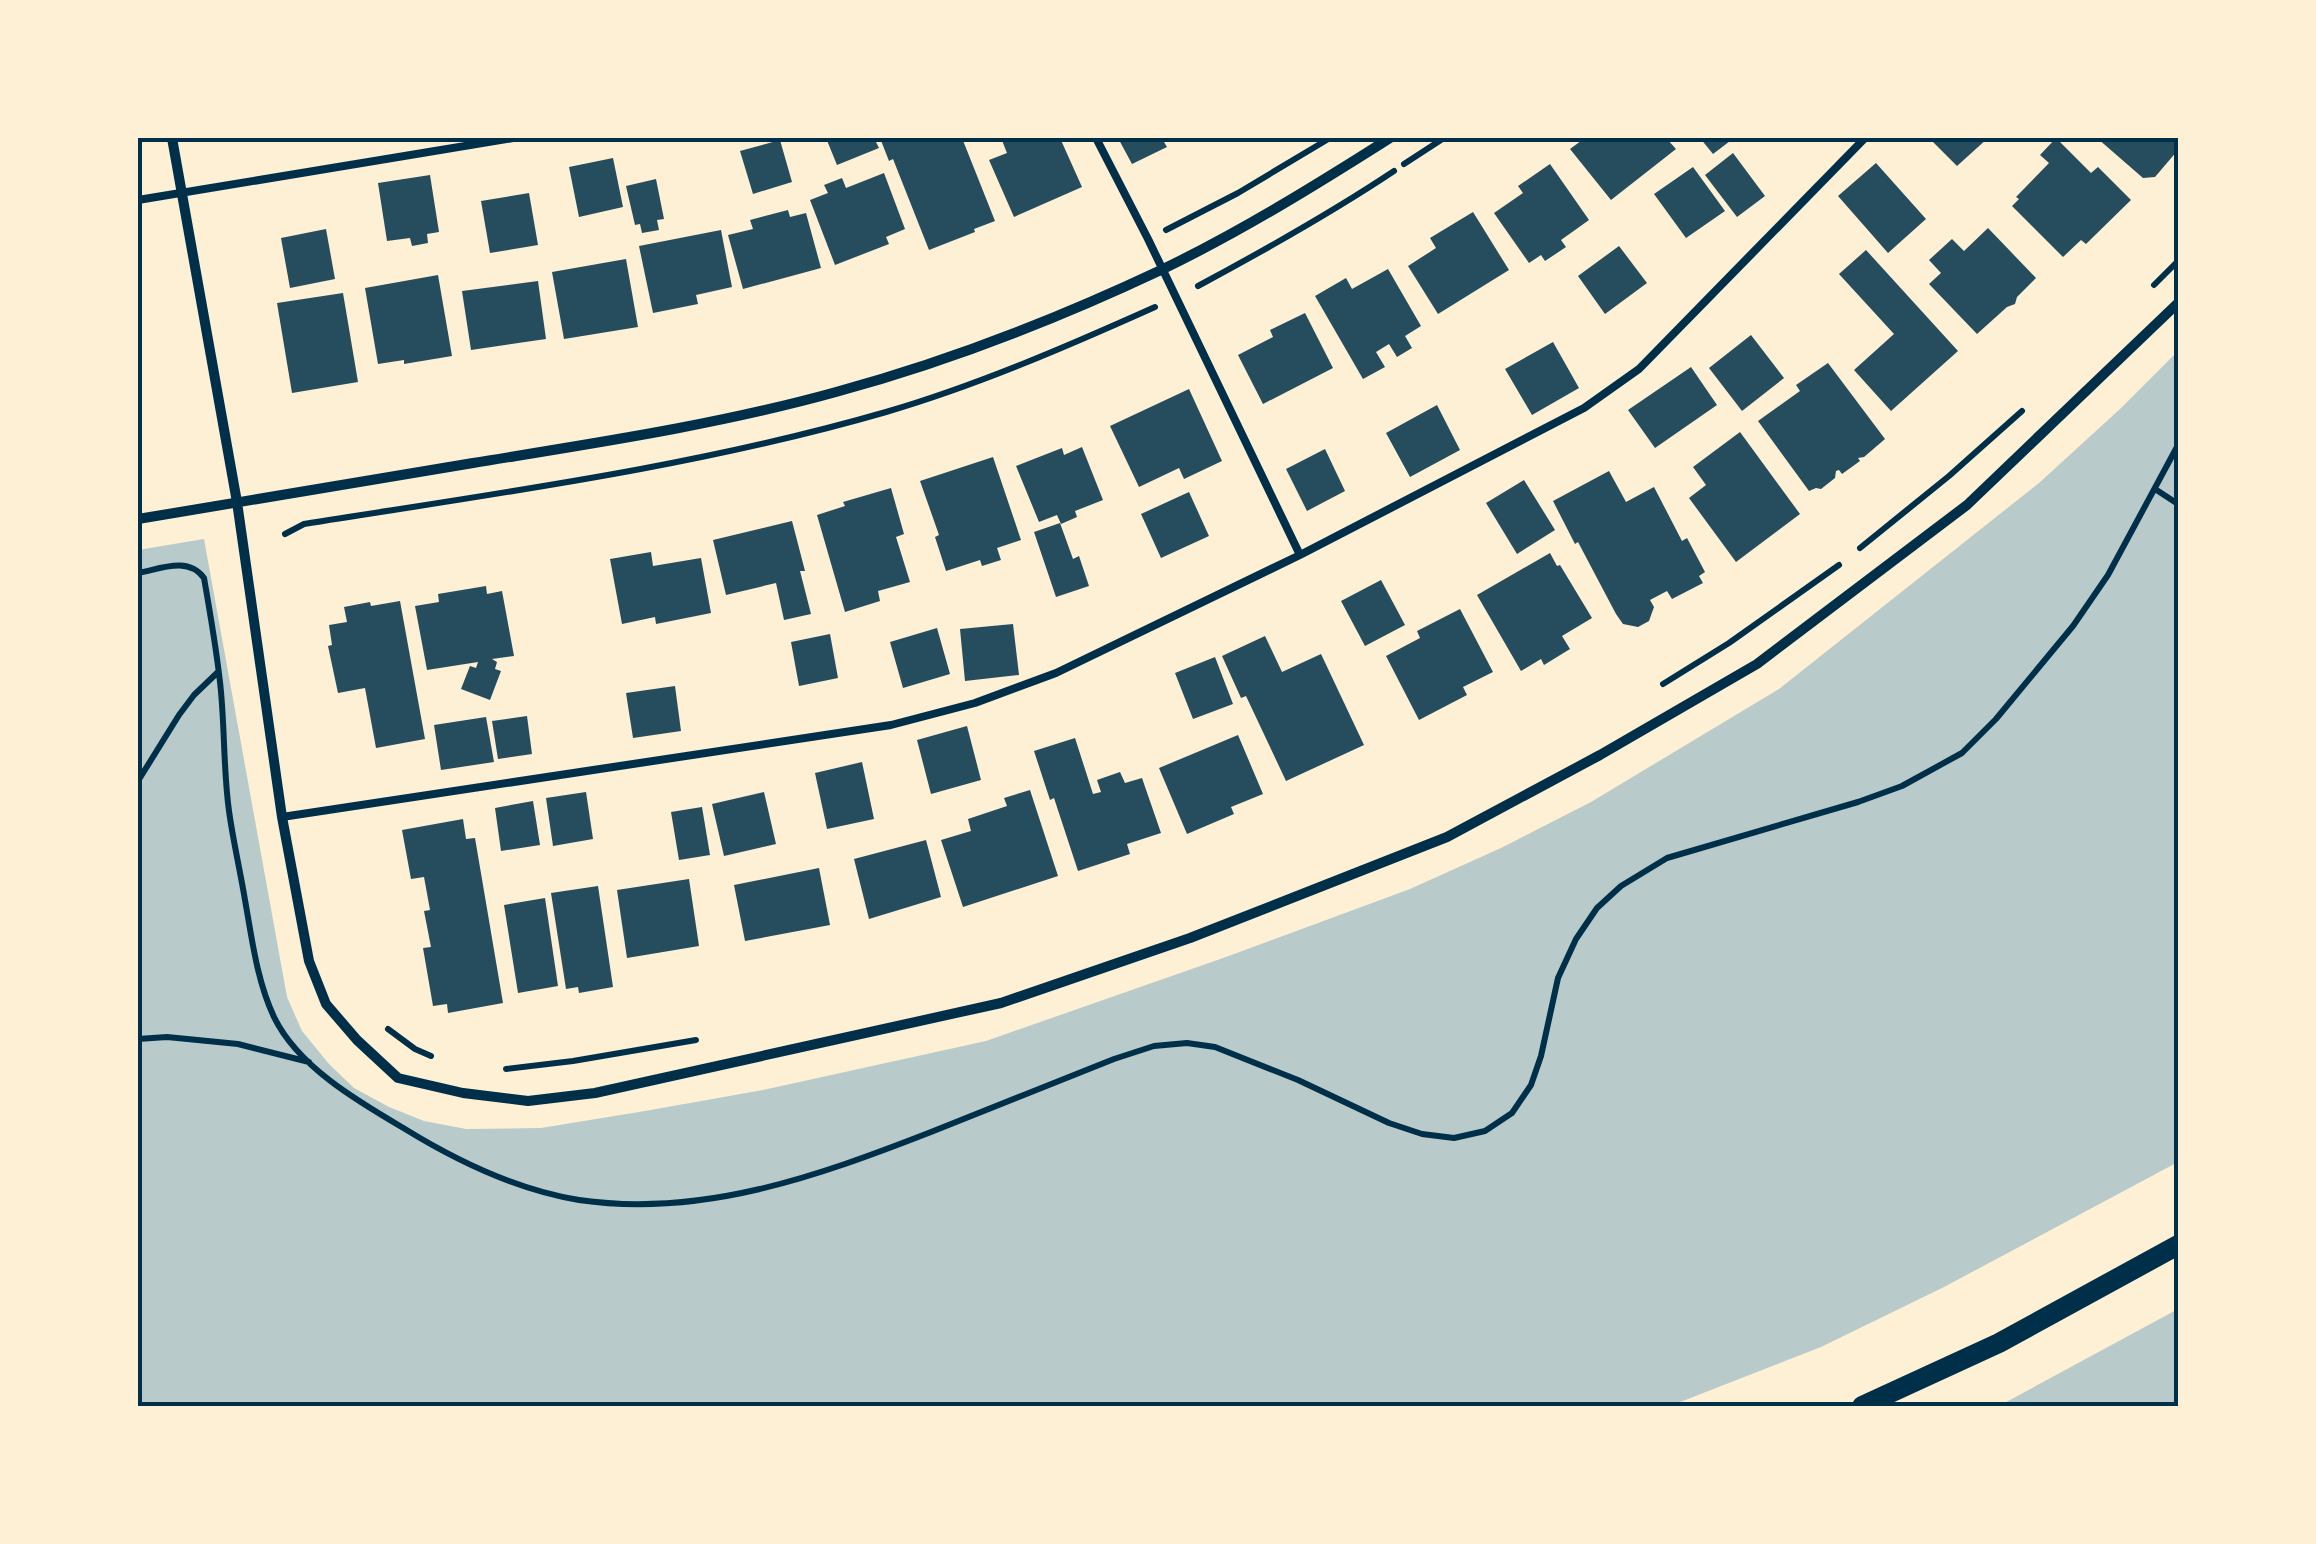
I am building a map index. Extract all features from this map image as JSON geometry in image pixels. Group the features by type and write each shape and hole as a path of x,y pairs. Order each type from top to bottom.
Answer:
{"main road":[{"path":"1862,1406 1999,1344 2178,1245"}],"street":[{"path":"172,138 237,502 282,817 308,961 326,1004 398,1078 463,1093 528,1101 596,1093 1001,1002 1190,938 1447,837 1600,755 1756,664 1968,505 2178,303"},
{"path":"138,519 737,417 939,360 1162,269 1318,183 1390,138"}],"lane":[{"path":"138,200 513,138"},
{"path":"1096,138 1300,555"},
{"path":"282,817 853,731 975,703 1056,673 1300,555 1584,408 1639,369 1866,138"}],"path":[{"path":"1148,239 1238,193 1330,138"},
{"path":"2151,288 2178,261"},
{"path":"1662,685 1852,556 2028,406"},
{"path":"2155,489 2178,504"},
{"path":"138,573 186,564 199,570"},
{"path":"138,782 179,715 218,672"},
{"path":"388,1028 415,1049 432,1056"},
{"path":"491,1071 706,1038"},
{"path":"138,1039 238,1044 310,1063"}],"shaded area":[{"path":"2178,351 2178,1162 1944,1287 1821,1347 1670,1406 138,1406 138,550 204,539 287,997 302,1031 354,1088 389,1107 424,1121 466,1129 541,1128 763,1090 986,1041 1410,889 1501,848 1591,802 1779,689 2039,483"},
{"path":"2178,1309 2178,1406 1999,1406"}],"building":[{"path":"826,138 874,138 879,148 837,165"},
{"path":"880,138 962,138 995,221 929,250 893,159 889,161"},
{"path":"1001,138 1060,138 1082,187 1014,217 989,160 1007,153"},
{"path":"1118,138 1174,138 1164,142 1167,147 1132,164"},
{"path":"1585,138 1666,138 1676,149 1611,200 1570,149"},
{"path":"1700,138 1734,138 1713,154"},
{"path":"1929,138 1988,138 1957,166"},
{"path":"2056,138 2091,173 2098,167 2131,200 2086,244 2081,240 2063,257 2012,206 2049,163 2040,155"},
{"path":"2097,138 2178,138 2178,150 2155,177 2143,178"},
{"path":"780,140 792,182 753,194 740,151"},
{"path":"1733,153 1765,196 1737,217 1705,175"},
{"path":"613,158 623,207 579,217 569,167"},
{"path":"1876,163 1926,219 1888,253 1838,196"},
{"path":"1550,164 1589,220 1561,240 1566,247 1545,261 1541,255 1529,263 1494,213 1523,193 1518,186"},
{"path":"1693,167 1725,211 1686,238 1654,194"},
{"path":"884,173 905,229 886,237 889,244 835,265 810,200 828,193 824,185 842,178 846,188"},
{"path":"430,175 439,232 427,234 428,243 412,246 410,238 387,241 378,183"},
{"path":"656,179 664,219 657,220 659,230 642,233 640,224 635,225 626,186"},
{"path":"529,193 538,245 490,253 481,201"},
{"path":"788,210 790,217 806,213 821,268 743,289 728,235 753,229 750,220"},
{"path":"1473,212 1509,270 1438,314 1408,266 1436,248 1430,238"},
{"path":"1988,228 2036,278 2015,304 1977,334 1929,284 1941,273 1929,260 1952,239 1964,251"},
{"path":"326,229 335,279 290,288 281,238"},
{"path":"721,230 732,287 696,295 698,304 653,313 639,246"},
{"path":"1619,246 1647,283 1605,314 1578,276"},
{"path":"1866,250 1958,351 1891,411 1854,370 1894,334 1839,274"},
{"path":"626,259 638,327 564,339 552,272"},
{"path":"1388,269 1421,326 1405,336 1412,348 1397,357 1389,344 1376,352 1385,367 1363,379 1315,296 1346,278 1352,289"},
{"path":"438,275 452,356 378,364 365,288"},
{"path":"538,281 546,339 471,350 462,291"},
{"path":"343,293 358,382 292,393 277,303"},
{"path":"1305,313 1333,368 1263,404 1238,355 1273,337 1270,330"},
{"path":"1751,335 1784,378 1742,411 1709,368"},
{"path":"1553,342 1579,388 1532,415 1505,369"},
{"path":"1828,363 1885,439 1842,474 1836,471 1835,478 1821,489 1809,491 1758,421 1800,391 1796,385"},
{"path":"1691,367 1717,405 1655,448 1628,410"},
{"path":"1189,389 1222,461 1184,479 1179,468 1139,487 1110,426"},
{"path":"1437,405 1460,450 1410,477 1386,433"},
{"path":"1740,432 1800,514 1736,562 1689,498 1706,485 1693,467"},
{"path":"1082,447 1103,500 1075,511 1077,517 1061,524 1057,515 1039,522 1016,466 1062,448 1064,455"},
{"path":"1325,449 1345,491 1307,511 1286,469"},
{"path":"993,457 1021,540 997,548 1001,560 982,566 980,560 946,571 935,537 939,535 920,481"},
{"path":"1609,471 1626,502 1654,487 1682,541 1687,538 1705,572 1699,576 1703,583 1672,599 1667,591 1650,600 1654,607 1649,621 1638,627 1623,624 1616,614 1553,501"},
{"path":"1524,480 1555,530 1517,554 1486,503"},
{"path":"891,488 904,534 896,537 910,582 878,591 880,601 845,612 817,515 845,506 843,502"},
{"path":"1189,492 1209,536 1161,558 1141,514"},
{"path":"792,521 811,614 784,620 776,583 726,595 713,540"},
{"path":"1060,523 1073,559 1079,556 1089,586 1056,597 1034,532"},
{"path":"651,552 653,566 701,558 711,613 656,624 655,617 622,624 610,559"},
{"path":"1550,553 1592,618 1562,636 1570,649 1544,665 1541,659 1521,671 1477,595"},
{"path":"1381,580 1405,625 1365,646 1341,601"},
{"path":"486,586 487,594 502,591 514,656 492,659 497,662 495,669 501,671 490,700 461,689 470,666 476,668 478,662 427,670 415,606 439,602 438,594"},
{"path":"400,601 425,739 376,748 365,688 338,693 328,646 332,645 329,625 347,622 344,607"},
{"path":"1460,609 1493,672 1463,687 1467,695 1419,720 1386,656 1420,638 1417,631"},
{"path":"1013,624 1019,675 965,681 960,629"},
{"path":"937,628 950,674 903,688 890,642"},
{"path":"830,634 838,678 799,686 791,642"},
{"path":"1265,636 1282,672 1321,654 1364,745 1286,781 1246,696 1241,698 1222,656"},
{"path":"1215,657 1233,704 1193,719 1175,673"},
{"path":"675,686 681,731 633,738 626,693"},
{"path":"527,716 532,754 498,759 492,721"},
{"path":"486,717 494,762 441,770 434,725"},
{"path":"967,726 981,780 931,794 917,740"},
{"path":"1238,735 1263,794 1231,807 1234,814 1187,834 1159,768"},
{"path":"1075,738 1093,794 1101,792 1097,780 1120,772 1125,783 1142,778 1161,833 1127,844 1130,854 1078,871 1034,751"},
{"path":"862,762 874,819 827,829 815,773"},
{"path":"1030,790 1058,876 963,907 941,840 971,831 968,819 1007,806 1004,798"},
{"path":"586,792 593,839 553,846 546,798"},
{"path":"764,792 776,844 724,856 712,804"},
{"path":"533,801 540,845 501,851 495,808"},
{"path":"702,807 710,855 679,860 671,812"},
{"path":"463,819 466,839 475,838 503,1003 448,1013 447,1004 433,1006 423,948 431,947 424,911 430,910 424,877 411,879 402,830"},
{"path":"926,840 941,897 869,919 854,859"},
{"path":"819,868 830,925 745,941 734,885"},
{"path":"689,879 699,946 627,958 617,890"},
{"path":"598,886 613,987 579,993 578,987 566,989 551,893"},
{"path":"545,898 558,986 518,993 504,905"}]}
